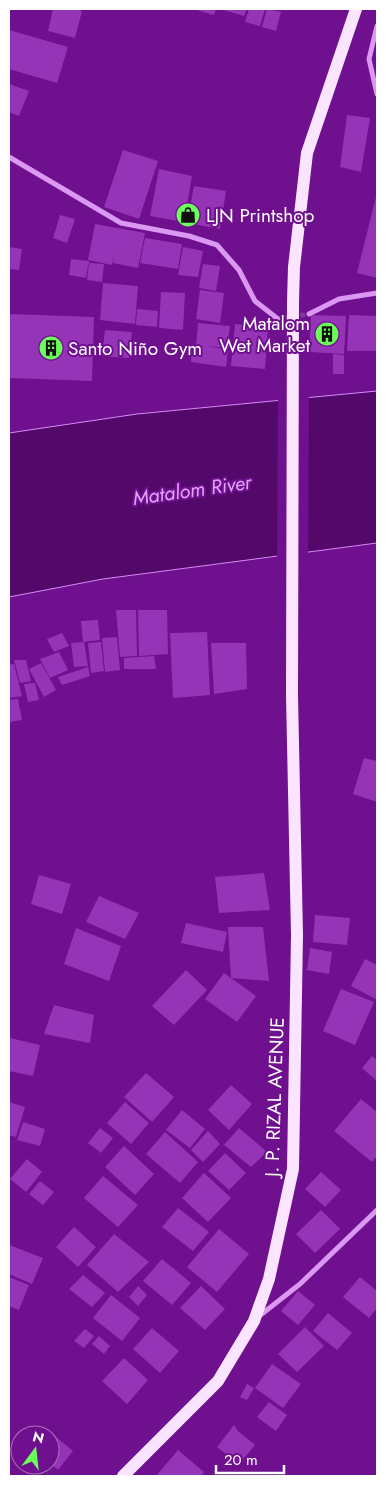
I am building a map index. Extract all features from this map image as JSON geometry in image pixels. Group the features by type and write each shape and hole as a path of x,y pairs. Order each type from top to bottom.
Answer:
{"main road":[{"name":"J. P. RIZAL AVENUE","path":"123,1476 218,1381 254,1321 269,1280 293,1169 297,935 292,695 294,266 307,153 356,9"}],"street":[{"path":"377,26 369,59 377,94"},
{"path":"9,157 121,223 189,236 217,245 239,270 256,301 278,319"},
{"path":"309,314 338,299 377,293"},
{"path":"254,1321 300,1284 377,1210"}],"water":[{"name":"Matalom River","path":"377,391 377,543 103,579 9,597 9,433 137,414"}],"pier":[{"path":"309,395 308,555 277,559 278,398"}],"building":[{"path":"53,9 82,11 75,38 48,31"},
{"path":"193,9 216,9 214,15"},
{"path":"220,9 247,9 244,16"},
{"path":"249,9 265,9 260,26 245,22"},
{"path":"267,9 281,12 276,31 262,27"},
{"path":"9,30 68,47 57,83 9,69"},
{"path":"9,84 29,91 19,116 9,112"},
{"path":"347,115 370,118 361,172 340,167"},
{"path":"123,150 158,161 139,219 104,207"},
{"path":"159,169 192,176 184,222 150,216"},
{"path":"194,186 226,191 220,229 187,223"},
{"path":"377,193 377,278 357,273"},
{"path":"60,215 75,219 67,243 53,238"},
{"path":"95,224 145,233 138,268 113,263 115,250 112,265 88,260"},
{"path":"145,238 182,244 178,269 140,263"},
{"path":"9,247 22,249 19,270 9,269"},
{"path":"183,247 203,251 198,277 178,275"},
{"path":"71,259 89,261 86,278 69,275"},
{"path":"89,263 104,264 102,282 87,280"},
{"path":"203,264 220,266 216,291 199,288"},
{"path":"103,283 138,286 135,324 100,320"},
{"path":"200,290 224,293 220,323 196,319"},
{"path":"161,292 185,293 183,330 159,328"},
{"path":"137,309 158,311 157,327 136,325"},
{"name":"Santo Niño Gym","path":"9,314 94,317 92,381 9,378"},
{"name":"Matalom Wet Market","path":"311,315 346,316 344,354 309,352"},
{"path":"349,315 377,316 377,351 347,351"},
{"path":"198,323 230,326 227,348 207,346 228,350 226,367 191,362 192,345 196,345"},
{"path":"235,324 268,327 265,369 231,366"},
{"path":"105,330 132,332 129,358 102,356"},
{"path":"333,354 344,355 344,374 333,374"},
{"path":"116,610 136,610 137,656 120,657"},
{"path":"138,610 167,610 168,654 139,656"},
{"path":"98,620 100,640 83,642 81,621"},
{"path":"207,632 210,695 173,698 170,633"},
{"path":"62,633 69,646 54,652 47,639"},
{"path":"117,637 120,670 105,672 102,638"},
{"path":"84,642 88,666 74,667 71,643"},
{"path":"101,642 104,671 91,673 88,643"},
{"path":"211,643 246,643 247,689 214,694"},
{"path":"59,652 68,670 50,678 40,659"},
{"path":"154,656 156,669 124,669 124,658"},
{"path":"14,660 26,660 31,681 20,683"},
{"path":"41,663 56,690 44,697 29,669"},
{"path":"14,664 22,696 9,698 9,665"},
{"path":"88,667 90,676 62,685 58,677"},
{"path":"35,683 39,700 28,702 24,684"},
{"path":"18,699 22,720 9,722 9,700"},
{"path":"364,758 377,761 377,802 353,794"},
{"path":"264,873 270,910 219,913 215,877"},
{"path":"39,875 71,884 62,914 31,904"},
{"path":"99,896 139,913 125,939 86,922"},
{"path":"315,915 350,918 347,945 313,942"},
{"path":"186,923 227,932 223,952 181,943"},
{"path":"228,927 263,927 269,981 231,978"},
{"path":"76,928 121,946 109,981 64,964"},
{"path":"310,948 332,952 329,974 307,970"},
{"path":"365,959 377,965 377,1000 351,986"},
{"path":"186,970 207,990 174,1025 152,1006"},
{"path":"224,973 256,996 237,1022 205,999"},
{"path":"341,989 374,1002 355,1045 323,1031"},
{"path":"54,1005 94,1015 90,1043 44,1034"},
{"path":"10,1038 40,1045 33,1076 9,1071"},
{"path":"372,1056 377,1060 377,1081 362,1068"},
{"path":"146,1073 174,1097 152,1122 124,1097"},
{"path":"231,1085 252,1104 229,1130 208,1110"},
{"path":"361,1099 377,1112 377,1156 372,1162 334,1131"},
{"path":"9,1102 25,1107 16,1137 9,1135"},
{"path":"125,1102 149,1123 131,1144 107,1123"},
{"path":"182,1110 205,1129 190,1148 166,1130"},
{"path":"23,1122 45,1129 40,1146 17,1140"},
{"path":"100,1128 113,1138 101,1153 88,1143"},
{"path":"239,1128 267,1152 251,1167 224,1145"},
{"path":"208,1131 220,1144 203,1162 191,1150"},
{"path":"165,1132 198,1162 180,1183 146,1154"},
{"path":"124,1146 154,1174 135,1195 105,1167"},
{"path":"225,1153 246,1173 229,1190 208,1171"},
{"path":"27,1159 42,1172 26,1192 10,1179"},
{"path":"321,1172 341,1190 325,1207 305,1189"},
{"path":"204,1173 231,1198 208,1222 182,1198"},
{"path":"103,1176 138,1205 118,1227 84,1198"},
{"path":"40,1181 54,1192 43,1205 29,1194"},
{"path":"178,1208 209,1232 193,1251 162,1227"},
{"path":"321,1210 340,1229 315,1253 296,1234"},
{"path":"74,1227 96,1247 78,1267 56,1247"},
{"path":"219,1229 249,1254 217,1292 187,1267"},
{"path":"114,1234 149,1262 118,1292 87,1265"},
{"path":"9,1245 43,1258 32,1284 9,1274"},
{"path":"162,1259 191,1283 172,1305 143,1281"},
{"path":"83,1275 105,1293 92,1307 69,1289"},
{"path":"9,1277 29,1285 19,1310 9,1306"},
{"path":"360,1277 377,1291 377,1308 369,1318 343,1297"},
{"path":"138,1286 147,1295 138,1306 129,1297"},
{"path":"201,1286 225,1309 205,1330 180,1308"},
{"path":"298,1291 315,1305 298,1325 281,1311"},
{"path":"111,1295 140,1318 122,1341 93,1318"},
{"path":"328,1313 352,1333 337,1350 313,1331"},
{"path":"305,1327 324,1346 297,1372 278,1354"},
{"path":"152,1328 179,1351 160,1373 133,1349"},
{"path":"85,1329 94,1336 84,1348 74,1341"},
{"path":"99,1336 110,1346 104,1354 92,1344"},
{"path":"124,1358 148,1380 127,1404 102,1381"},
{"path":"272,1364 301,1384 283,1408 255,1388"},
{"path":"247,1384 254,1388 247,1400 240,1397"},
{"path":"269,1402 287,1415 276,1431 257,1417"},
{"path":"234,1425 238,1431 255,1445 239,1464 217,1447"},
{"path":"60,1440 73,1451 60,1467"},
{"path":"178,1450 204,1472 201,1476 156,1476"}],"tunnel":[{"path":"278,319 309,314"}],"place":[{"name":"LJN Printshop","path":"188,215"},
{"name":"Matalom Wet Market","path":"327,334"},
{"name":"Santo Niño Gym","path":"51,348"}]}
